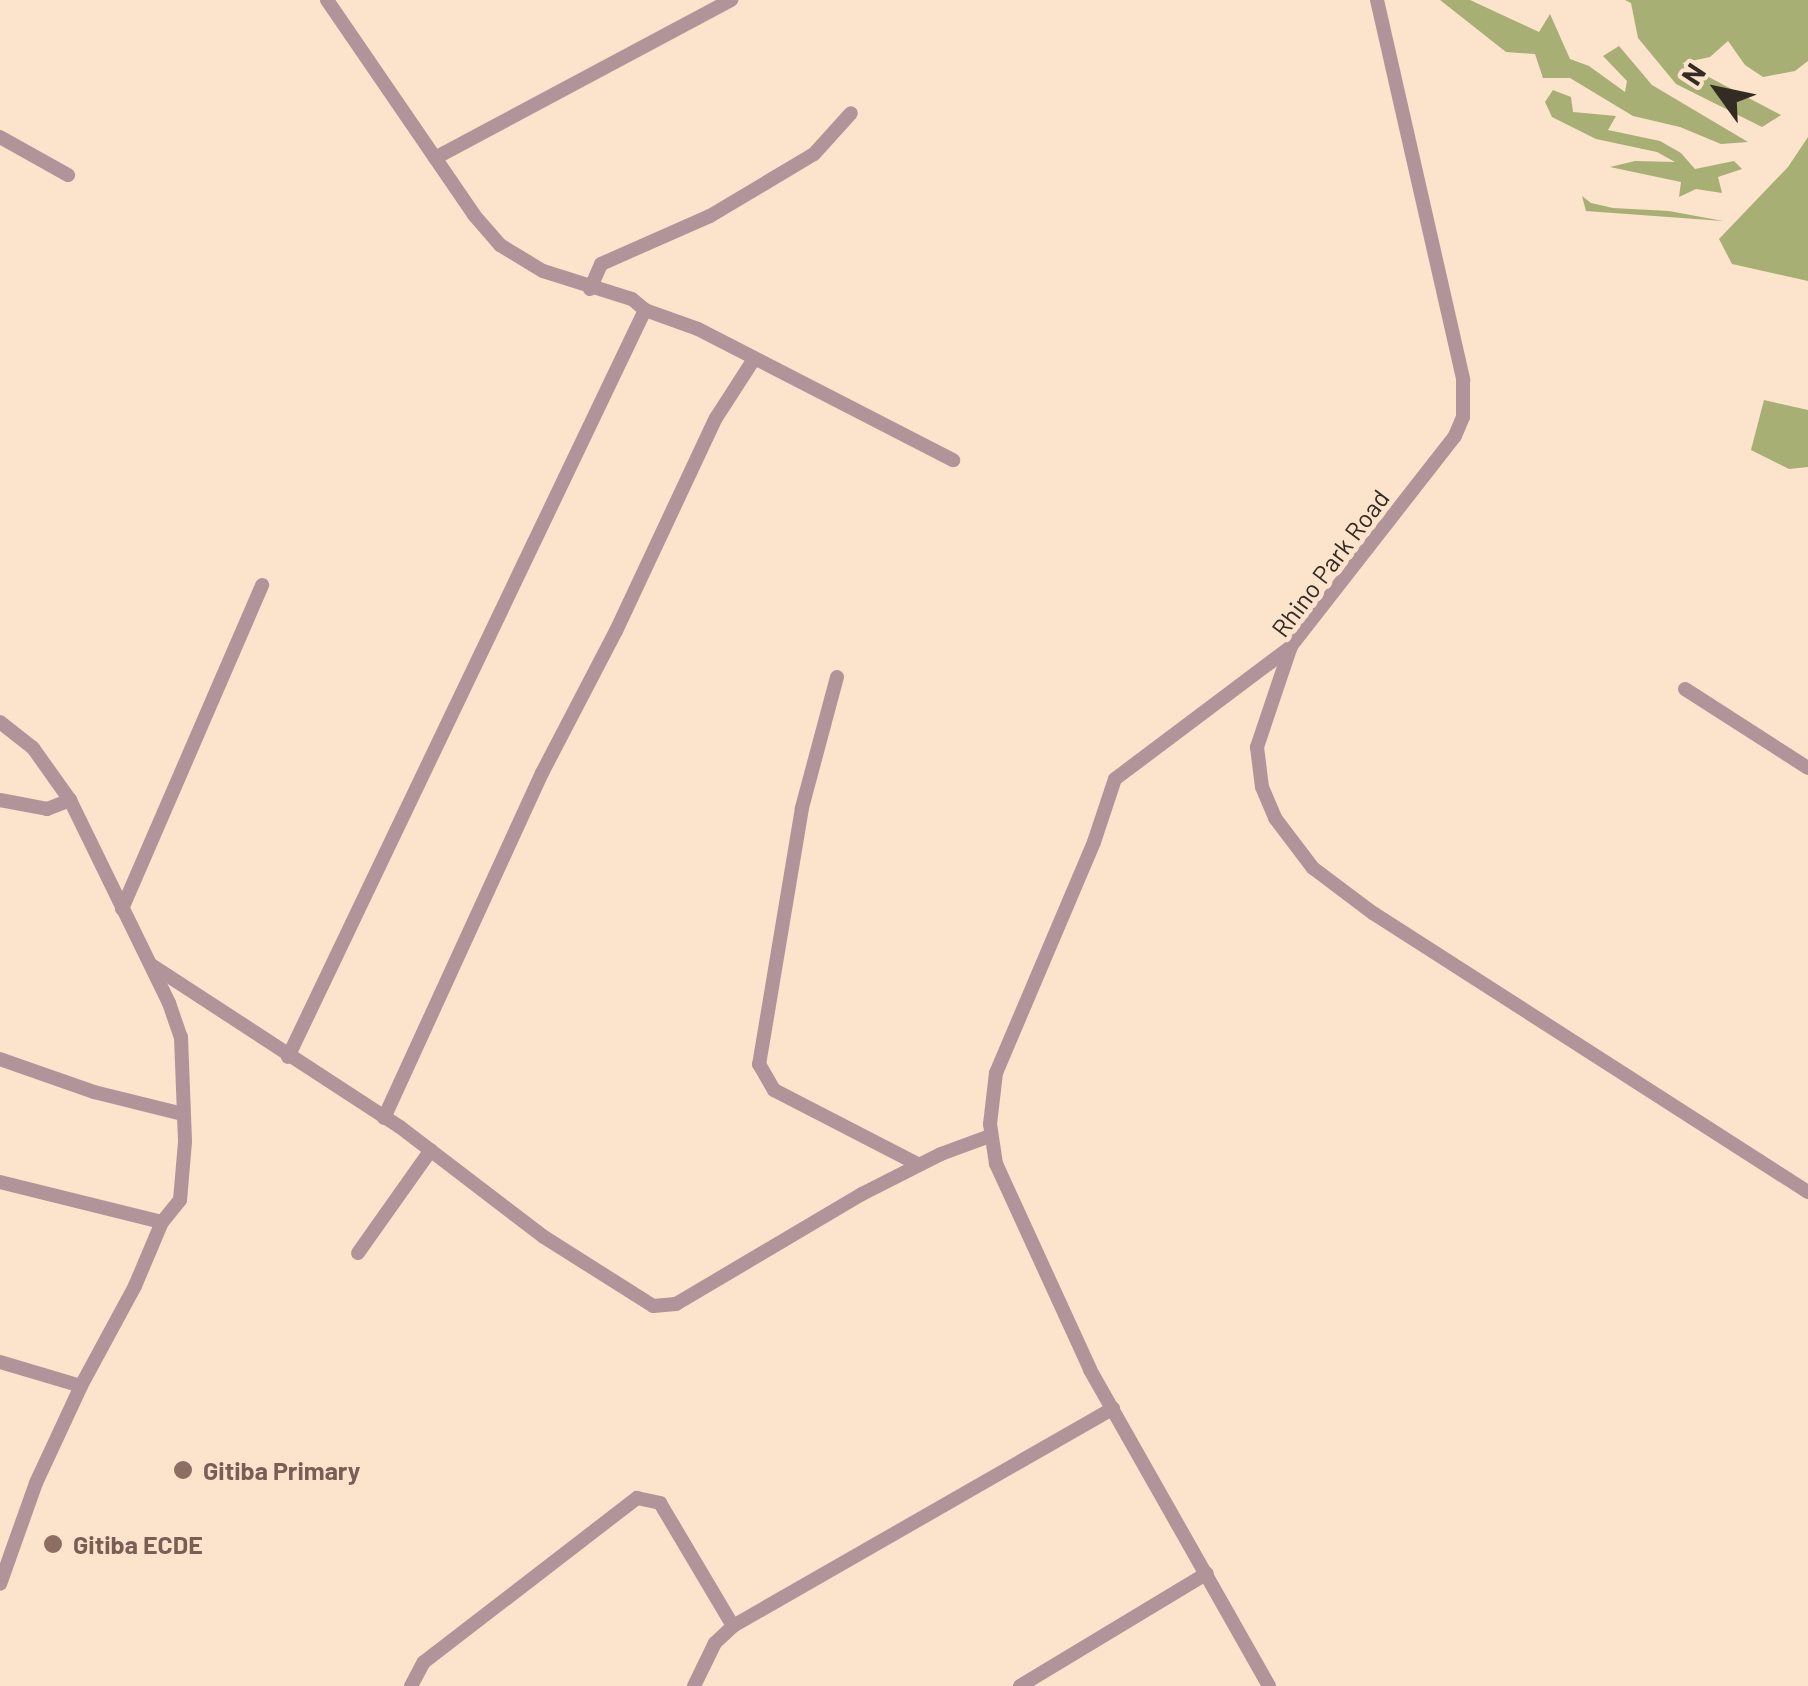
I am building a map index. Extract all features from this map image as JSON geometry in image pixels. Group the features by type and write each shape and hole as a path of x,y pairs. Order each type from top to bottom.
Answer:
{"street":[{"path":"327,0 500,245 542,270 632,299 645,310 698,329 953,460"},
{"path":"435,158 731,0"},
{"name":"Rhino Park Road","path":"1377,0 1462,380 1463,417 1455,436 1291,646 1257,747 1258,768 1275,818 1313,868 1373,913 1808,1192"},
{"path":"590,288 602,264 710,216 814,154 850,112"},
{"path":"0,137 68,175"},
{"path":"288,1057 645,310"},
{"path":"384,1118 542,773 616,631 716,418 754,359"},
{"path":"122,909 262,585"},
{"path":"1270,1686 1090,1369 1002,1177 990,1136 996,1073 1094,842 1115,779 1291,646"},
{"path":"838,678 802,808 758,1064 774,1090 919,1166"},
{"path":"1685,689 1808,768"},
{"path":"0,722 33,748 70,800 94,840 122,909 153,966 181,1037 182,1114 180,1200 162,1222 135,1286 80,1386 36,1483 1,1576"},
{"path":"0,800 47,810 70,800"},
{"path":"153,966 431,1150 544,1237 638,1298 665,1308 919,1166 990,1136"},
{"path":"0,1059 94,1092 182,1114"},
{"path":"358,1253 431,1150"},
{"path":"0,1182 162,1222"},
{"path":"0,1362 80,1386"},
{"path":"694,1686 716,1642 734,1626 1113,1408"},
{"path":"411,1686 424,1662 637,1498 652,1498 660,1504 734,1626"},
{"path":"1020,1686 1206,1573"}],"green space":[{"path":"1440,0 1470,0 1539,32 1550,14 1570,59 1589,66 1625,92 1627,81 1603,56 1619,46 1652,85 1748,142 1721,144 1680,127 1633,116 1570,78 1543,78 1535,54 1506,52"},
{"path":"1625,0 1808,0 1808,61 1795,71 1763,77 1745,65 1728,41 1710,57 1682,63 1781,115 1762,127 1676,84 1638,38 1631,3"},
{"path":"1553,90 1571,97 1573,112 1616,116 1608,130 1660,141 1681,153 1695,169 1734,161 1742,169 1718,177 1722,193 1696,189 1679,197 1681,182 1610,167 1635,161 1675,162 1657,152 1596,139 1552,117 1545,102"},
{"path":"1808,137 1808,281 1732,264 1719,239 1788,167"},
{"path":"1582,196 1591,203 1613,208 1669,211 1723,221 1586,211"},
{"path":"1764,400 1808,410 1808,467 1789,469 1751,450"}],"place":[{"name":"Gitiba Primary","path":"183,1470"},
{"name":"Gitiba ECDE","path":"53,1544"}]}
